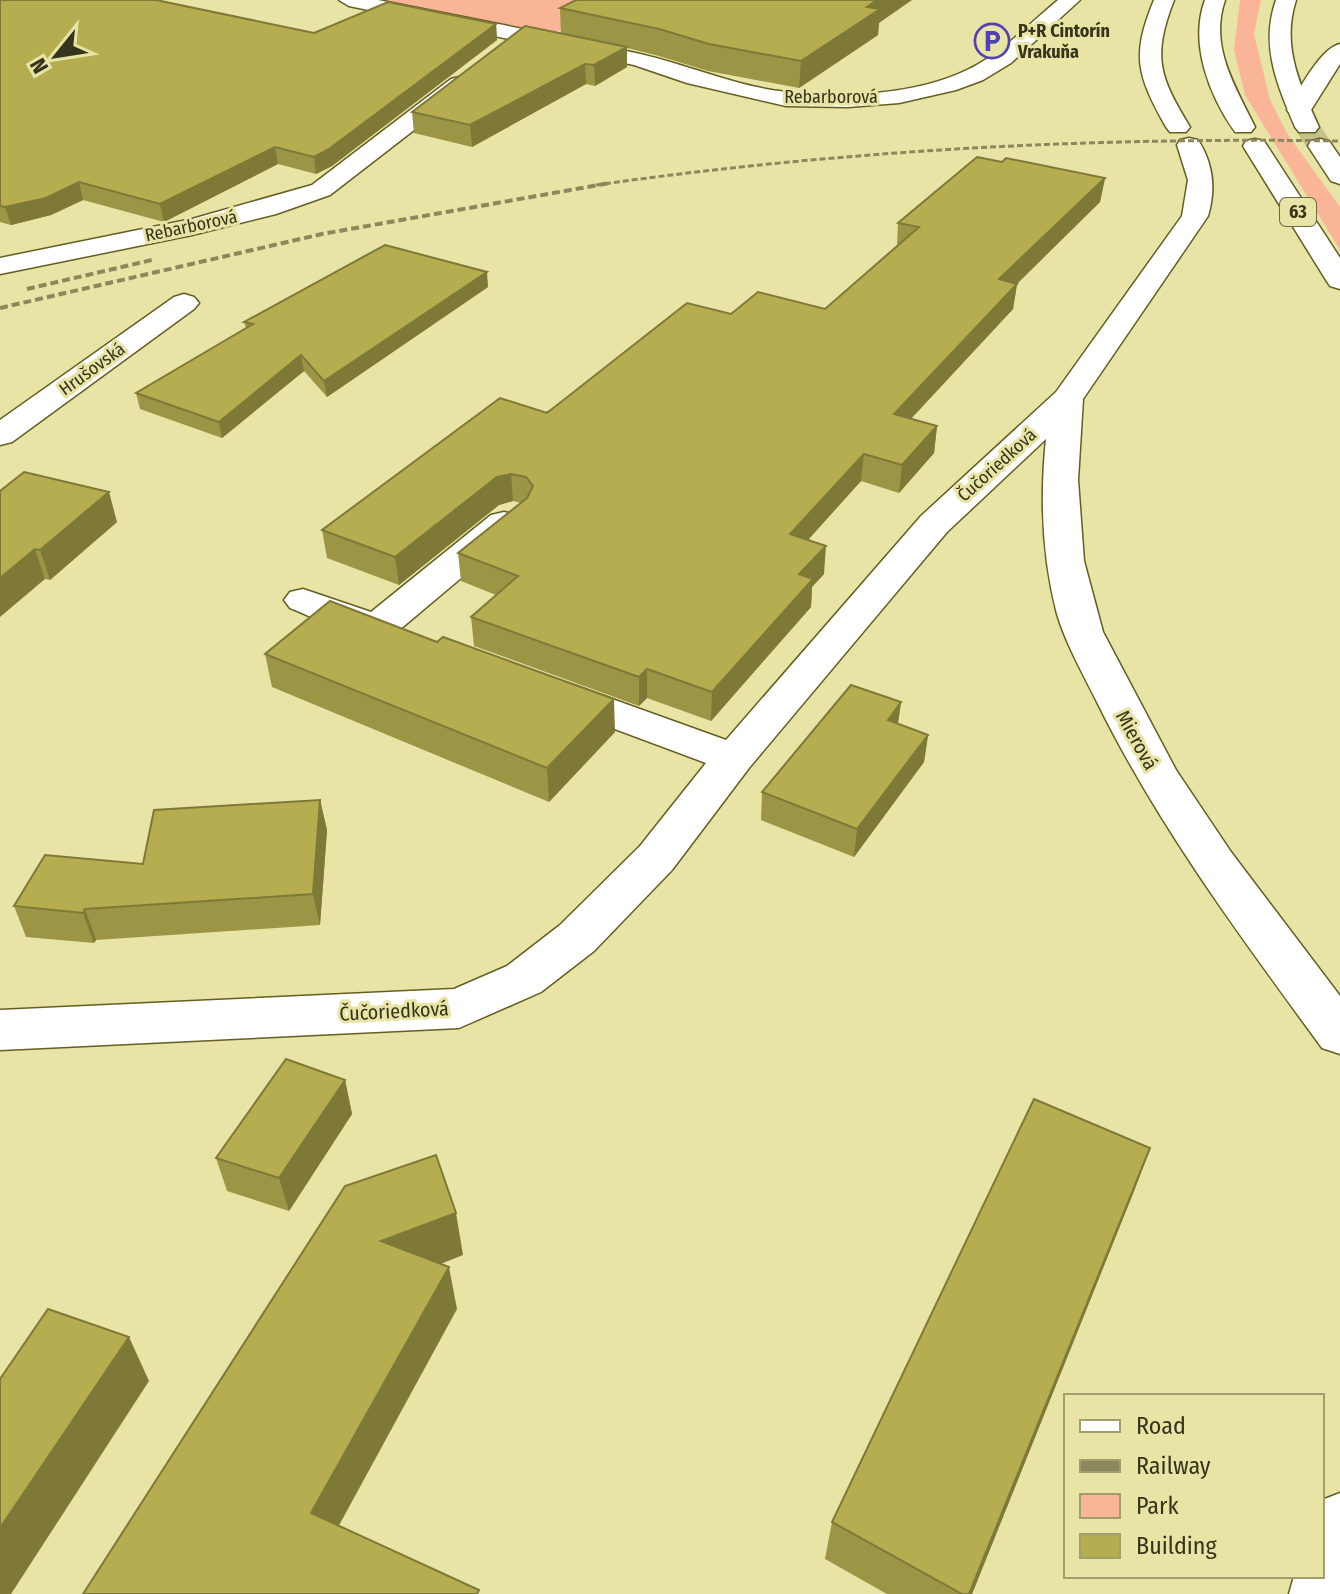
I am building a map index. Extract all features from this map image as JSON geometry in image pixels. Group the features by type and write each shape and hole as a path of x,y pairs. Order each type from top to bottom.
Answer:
{"street":[{"name":"Rebarborová","path":"349,0 639,60 695,78 786,99 848,100 899,96 948,85 975,75 1003,58 1070,0"},
{"name":"Čučoriedková","path":"0,1030 459,1008 524,979 577,938 656,858 734,758 934,524 1067,399 1195,216 1202,190 1202,173 1156,89 1146,51 1164,0"},
{"name":"63","path":"1215,0 1209,33 1212,58 1249,136 1340,280"},
{"path":"1286,0 1279,21 1279,57 1309,128 1340,176"},
{"path":"496,55 521,36"},
{"path":"1309,128 1317,79 1340,50"},
{"name":"Rebarborová","path":"0,266 192,227 267,208 321,190 471,74"},
{"name":"Hrušovská","path":"0,435 184,303"},
{"name":"Mierová","path":"1067,399 1060,444 1062,527 1075,605 1086,639 1151,766 1228,883 1340,1034"},
{"path":"376,627 514,515"},
{"path":"303,600 420,644"},
{"path":"525,682 734,758"},
{"path":"1323,1594 1340,1526"}],"green space":[{"path":"379,0 622,0 551,35"},
{"path":"1240,0 1261,0 1254,34 1270,100 1288,135 1340,207 1340,250 1245,95 1234,50"}],"building":[{"path":"0,0 156,0 314,33 388,2 496,24 314,157 275,147 160,204 79,182 46,198 5,207 0,206"},
{"path":"576,0 877,0 867,7 880,9 801,61 709,44 659,29 560,8"},
{"path":"525,26 627,47 594,65 585,64 470,125 412,112"},
{"path":"977,157 1002,162 1006,158 1105,178 999,279 1017,284 894,414 937,426 902,465 864,454 790,534 826,546 799,574 813,579 712,692 647,669 639,677 471,617 518,576 458,553 527,498 533,486 526,477 511,474 497,477 395,557 322,530 500,398 547,413 687,303 731,314 758,292 825,309 919,227 898,223"},
{"path":"385,245 487,272 324,381 301,355 219,422 136,393 253,324 244,322"},
{"path":"24,472 109,492 40,550 35,549 0,578 0,491"},
{"path":"330,601 437,642 443,637 614,699 547,768 265,654"},
{"path":"851,685 901,702 888,720 928,735 857,829 762,792"},
{"path":"320,800 313,894 85,909 83,913 14,906 45,855 143,864 154,810"},
{"path":"286,1059 345,1080 279,1178 216,1158"},
{"path":"1034,1099 1150,1148 969,1594 962,1594 832,1522"},
{"path":"436,1155 456,1213 381,1241 449,1267 311,1513 479,1590 477,1594 83,1594 345,1186"},
{"path":"48,1309 129,1337 0,1528 0,1379"}],"tunnel":[{"path":"1307,127 1320,146"}],"railway":[{"path":"606,184 781,163 967,148 1153,141 1340,141"},
{"path":"606,184 610,183"},
{"path":"0,308 322,234 606,184"},
{"path":"596,185 606,184"},
{"path":"27,289 152,260"}],"place":[{"name":"P+R Cintorín Vrakuňa","path":"992,41"}]}
